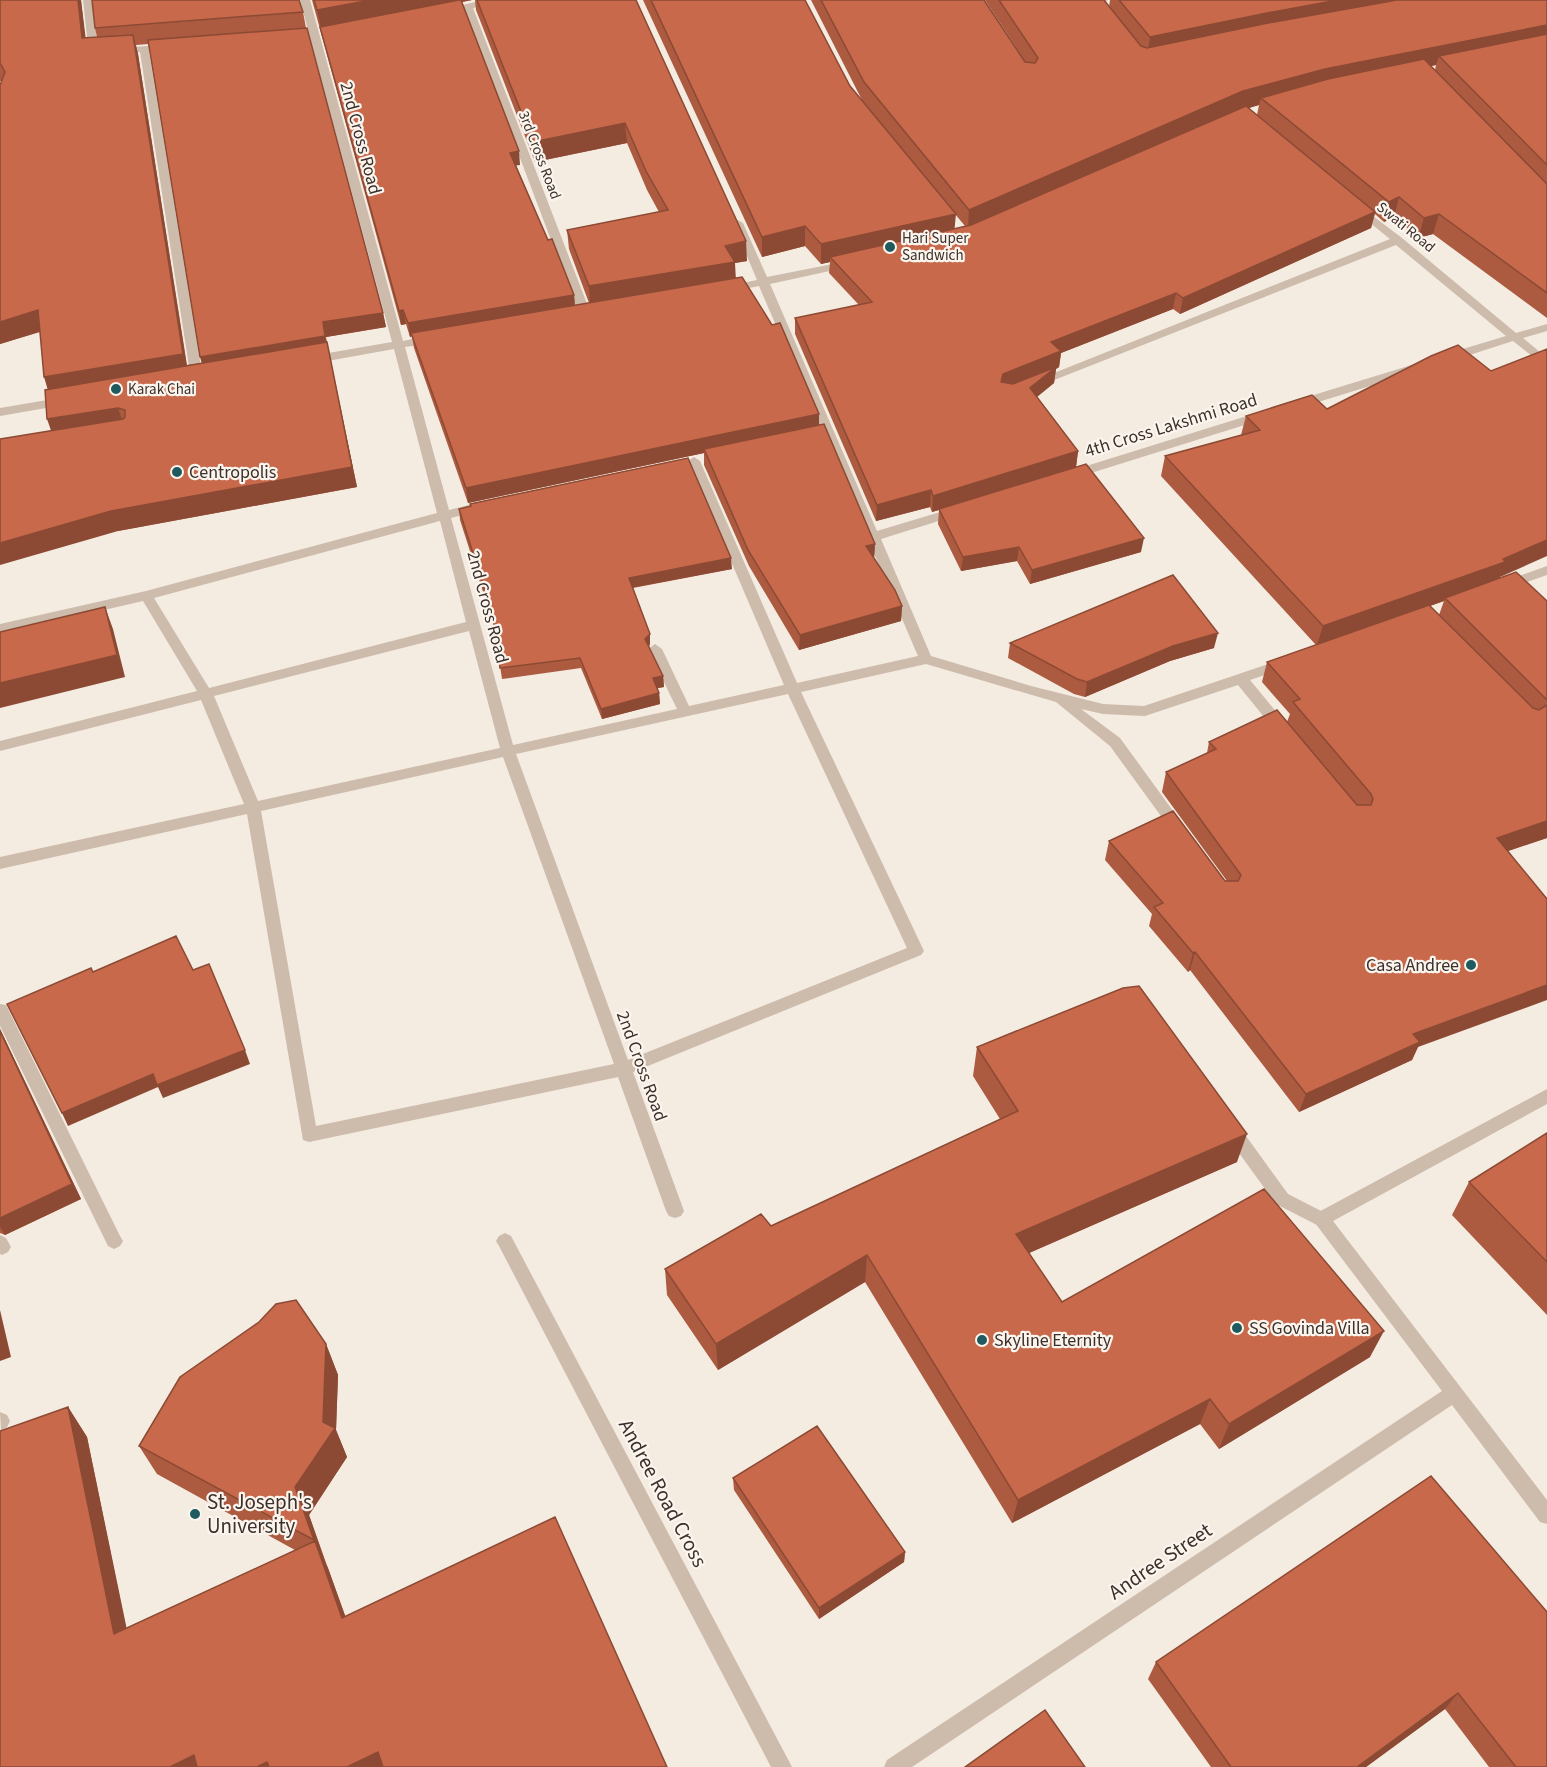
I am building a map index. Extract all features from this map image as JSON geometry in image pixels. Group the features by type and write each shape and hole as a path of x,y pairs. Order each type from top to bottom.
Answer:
{"street":[{"path":"88,0 93,53 178,47"},
{"name":"2nd Cross Road","path":"305,0 508,751 675,1211"},
{"path":"431,13 499,0"},
{"name":"3rd Cross Road","path":"466,6 585,314"},
{"path":"144,49 197,379"},
{"name":"Swati Road","path":"1344,196 1547,364"},
{"path":"730,206 765,282 824,433 875,536 926,659"},
{"path":"1028,386 1398,240"},
{"path":"720,290 865,260"},
{"name":"4th Cross Lakshmi Road","path":"1058,479 1547,327"},
{"path":"303,361 445,337"},
{"path":"0,412 81,399"},
{"path":"146,596 206,692 253,807 309,1135 623,1069 916,951 792,688 694,461"},
{"path":"0,629 146,596 444,514 489,505"},
{"path":"875,536 966,508"},
{"path":"1492,591 1547,570"},
{"path":"0,746 474,625"},
{"path":"656,650 685,712"},
{"path":"0,862 926,659 1103,709 1145,711 1291,661"},
{"path":"1240,678 1291,740"},
{"path":"1058,698 1115,742 1184,838"},
{"path":"0,1010 114,1241"},
{"path":"1321,1219 1547,1096"},
{"path":"1221,1113 1282,1199 1321,1219 1547,1515"},
{"name":"Andree Road Cross","path":"505,1241 782,1767"},
{"name":"Andree Street","path":"894,1767 1453,1394"}],"building":[{"path":"0,0 78,0 82,38 133,35 183,354 44,377 38,310 0,322 0,85 5,72 0,63"},
{"path":"92,0 299,0 303,12 95,28"},
{"path":"314,0 371,0 317,10"},
{"path":"461,0 519,151 510,153 548,240 552,239 574,295 408,323 403,310 399,311 320,27"},
{"path":"477,0 636,0 746,241 725,246 735,262 589,286 567,230 668,210 646,171 625,123 533,142"},
{"path":"651,0 805,0 850,86 956,214 821,244 805,226 762,237"},
{"path":"821,0 984,0 1025,62 1035,63 1038,58 999,0 1104,0 1141,46 1147,48 1397,0 1547,0 1547,25 1325,69 1243,91 969,210 864,82"},
{"path":"1119,0 1338,0 1150,37"},
{"path":"307,28 383,313 323,322 325,336 200,357 148,40"},
{"path":"1547,34 1547,165 1439,56"},
{"path":"1424,59 1547,184 1547,293 1439,214 1424,218 1399,197 1389,202 1261,98 1328,79"},
{"path":"1246,106 1375,212 1183,298 1176,293 1051,342 1061,351 1003,374 1001,382 1013,384 1056,367 1030,388 1078,451 933,496 931,490 877,505 795,318 872,302 830,257 971,225"},
{"path":"742,277 772,325 780,323 819,414 466,488 411,333"},
{"name":"Centropolis","path":"327,342 352,467 111,511 0,543 0,439 125,417 125,410 118,408 47,419 45,390"},
{"path":"1458,345 1491,371 1547,349 1547,540 1503,559 1505,562 1323,626 1165,456 1260,430 1246,416 1312,395 1327,409 1431,356"},
{"path":"824,424 875,544 866,546 895,590 902,606 800,635 748,550 704,449"},
{"path":"688,458 731,558 629,578 650,634 645,639 663,676 653,678 659,693 601,709 580,658 500,668 493,616 459,509 471,506 470,504"},
{"path":"1086,464 1144,538 1032,570 1019,547 963,557 939,509"},
{"path":"1516,572 1547,601 1547,700 1445,598"},
{"path":"1173,575 1218,633 1173,646 1087,682 1077,679 1010,643"},
{"path":"1429,605 1533,708 1539,710 1547,705 1547,821 1497,838 1547,899 1547,985 1413,1034 1420,1042 1306,1094 1195,952 1193,953 1154,907 1163,903 1109,841 1173,811 1225,881 1238,881 1241,875 1166,772 1216,749 1209,742 1277,710 1357,805 1371,805 1373,799 1371,794 1293,702 1300,699 1267,662"},
{"path":"105,607 117,655 0,683 0,632"},
{"path":"176,936 193,970 209,964 245,1050 157,1085 153,1074 62,1113 7,1004 91,968 93,972"},
{"path":"1139,986 1247,1134 1016,1234 1062,1302 1264,1189 1384,1331 1229,1424 1210,1399 1018,1500 867,1255 716,1344 665,1269 761,1214 771,1226 1018,1111 977,1047 1123,988"},
{"path":"0,1031 72,1184 0,1218"},
{"path":"1547,1133 1547,1262 1469,1182"},
{"path":"296,1300 326,1344 323,1422 335,1428 295,1487 314,1540 139,1446 180,1377 259,1322 276,1304"},
{"name":"St. Joseph's University","path":"68,1407 114,1634 315,1541 342,1618 555,1517 667,1767 383,1767 378,1752 347,1767 269,1767 267,1762 257,1767 197,1767 194,1755 170,1767 0,1767 0,1431"},
{"path":"817,1426 905,1552 819,1608 733,1478"},
{"path":"1431,1476 1547,1612 1547,1767 1516,1767 1458,1693 1357,1767 1231,1767 1156,1662"},
{"path":"1045,1710 1085,1767 965,1767"}],"place":[{"name":"Hari Super Sandwich","path":"890,247"},
{"name":"Karak Chai","path":"116,389"},
{"name":"Centropolis","path":"177,472"},
{"name":"Casa Andree","path":"1471,965"},
{"name":"SS Govinda Villa","path":"1237,1328"},
{"name":"Skyline Eternity","path":"982,1340"},
{"name":"St. Joseph's University","path":"195,1514"}]}
